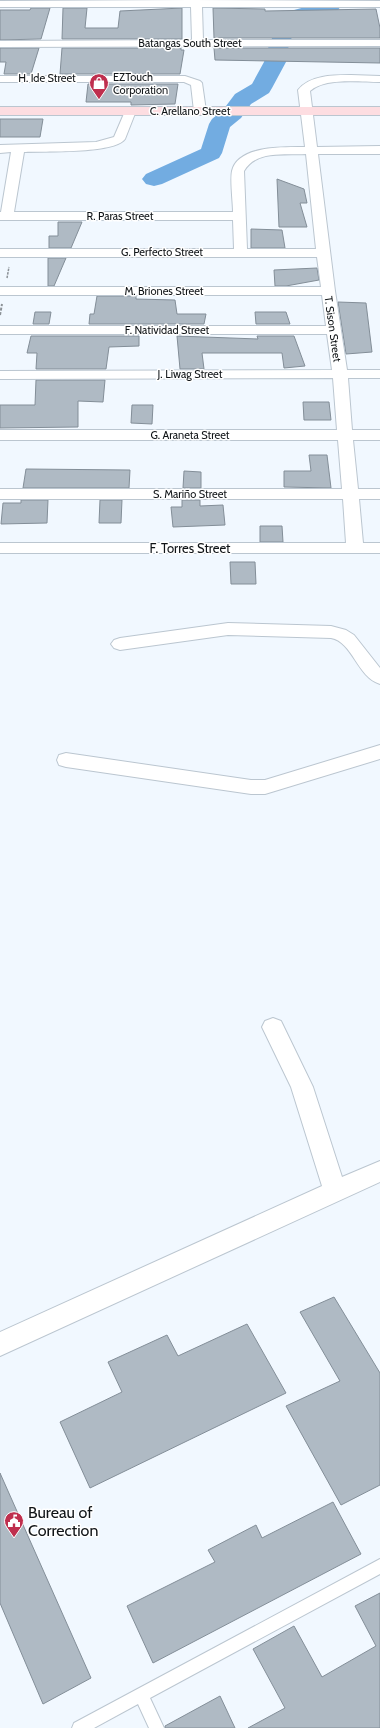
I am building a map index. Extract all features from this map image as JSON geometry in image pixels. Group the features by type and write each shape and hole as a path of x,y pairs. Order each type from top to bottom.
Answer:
{"street":[{"path":"196,2 198,44"},
{"path":"0,4 196,2 380,4"},
{"name":"Batangas South Street","path":"0,44 380,43"},
{"name":"H. Ide Street","path":"0,78 179,78 196,83 200,111"},
{"name":"T. Sison Street","path":"355,548 340,374 328,291 304,90 307,85 326,79 380,79"},
{"name":"C. Arellano Street","path":"0,111 380,111"},
{"path":"0,149 96,146 110,143 119,139 130,111"},
{"path":"4,216 6,182 18,149"},
{"path":"241,252 238,171 249,157 261,153 278,151 380,150"},
{"name":"R. Paras Street","path":"4,216 240,216"},
{"name":"G. Perfecto Street","path":"0,252 324,252"},
{"name":"M. Briones Street","path":"0,291 328,291"},
{"name":"F. Natividad Street","path":"0,330 333,330"},
{"name":"J. Liwag Street","path":"0,375 380,374"},
{"name":"G. Araneta Street","path":"0,435 380,435"},
{"name":"S. Mariño Street","path":"0,494 380,494"},
{"name":"F. Torres Street","path":"0,548 380,548"},
{"path":"120,644 228,629 331,632 340,634 348,639 369,668 380,678"},
{"path":"66,760 251,788 264,787 284,782 380,752"},
{"path":"273,1027 302,1087 335,1191"},
{"path":"0,1344 380,1170"}],"lane":[{"path":"79,1728 380,1566"},
{"path":"141,1695 157,1728"}],"building":[{"path":"31,8 50,8 41,39 0,40 0,10 30,10"},
{"path":"63,8 87,8 85,28 118,28 120,11 182,8 182,39 62,39"},
{"path":"213,8 265,9 265,11 376,9 380,28 380,38 214,38"},
{"path":"0,48 39,48 31,74 4,74 6,62 0,62"},
{"path":"62,48 181,48 181,50 184,50 180,74 60,74"},
{"path":"214,48 380,48 380,63 215,60"},
{"path":"88,84 178,84 175,104 131,105 131,102 86,102"},
{"path":"0,119 43,119 40,137 0,137"},
{"path":"277,179 304,189 307,203 300,203 307,227 279,227"},
{"path":"58,222 82,222 71,248 49,248 49,236 58,236"},
{"path":"251,229 282,230 285,248 251,248"},
{"path":"48,258 66,258 54,286 48,286"},
{"path":"317,268 319,280 286,286 275,286 274,270"},
{"path":"97,296 136,296 136,299 175,300 177,314 206,314 204,324 89,324 90,314 94,314"},
{"path":"338,302 366,303 372,352 346,354"},
{"path":"35,312 51,312 49,324 33,324"},
{"path":"255,312 286,312 290,324 256,324"},
{"path":"31,336 139,336 139,346 109,347 106,369 36,369 37,353 27,353"},
{"path":"177,336 258,339 257,336 294,336 305,366 284,368 282,353 202,353 204,369 180,369"},
{"path":"36,380 105,380 103,402 78,401 78,427 0,428 0,405 35,405"},
{"path":"303,402 329,402 331,420 304,420"},
{"path":"132,405 153,405 152,424 131,423"},
{"path":"309,455 327,455 331,488 284,487 284,471 311,471"},
{"path":"26,469 130,470 129,488 23,488"},
{"path":"184,471 201,472 201,488 183,488"},
{"path":"21,500 48,500 47,523 1,524 3,503 21,503"},
{"path":"100,500 122,500 121,523 99,523"},
{"path":"182,500 200,500 200,506 223,505 225,525 173,527 171,507 182,507"},
{"path":"260,526 282,526 283,542 260,542"},
{"path":"230,562 255,562 256,584 231,584"},
{"path":"334,1297 380,1373 380,1485 341,1505 286,1406 340,1381 300,1312"},
{"path":"247,1324 286,1393 90,1488 60,1422 122,1392 108,1362 167,1335 178,1356"},
{"name":"Bureau of Correction","path":"0,1473 91,1678 43,1704 0,1603"},
{"path":"333,1502 361,1554 153,1663 127,1606 215,1562 208,1550 256,1525 262,1538"},
{"path":"380,1593 380,1728 248,1728 285,1708 253,1649 294,1626 322,1677 376,1646 355,1606"},
{"path":"220,1696 235,1728 165,1728 165,1726"}],"waterway":[{"path":"281,40 290,17 331,6"},
{"path":"234,110 243,99 261,88 275,62 279,45"},
{"path":"154,179 211,153 220,124 233,113"}],"place":[{"name":"EZTouch Corporation","path":"99,100"},
{"name":"Bureau of Correction","path":"14,1538"}]}
